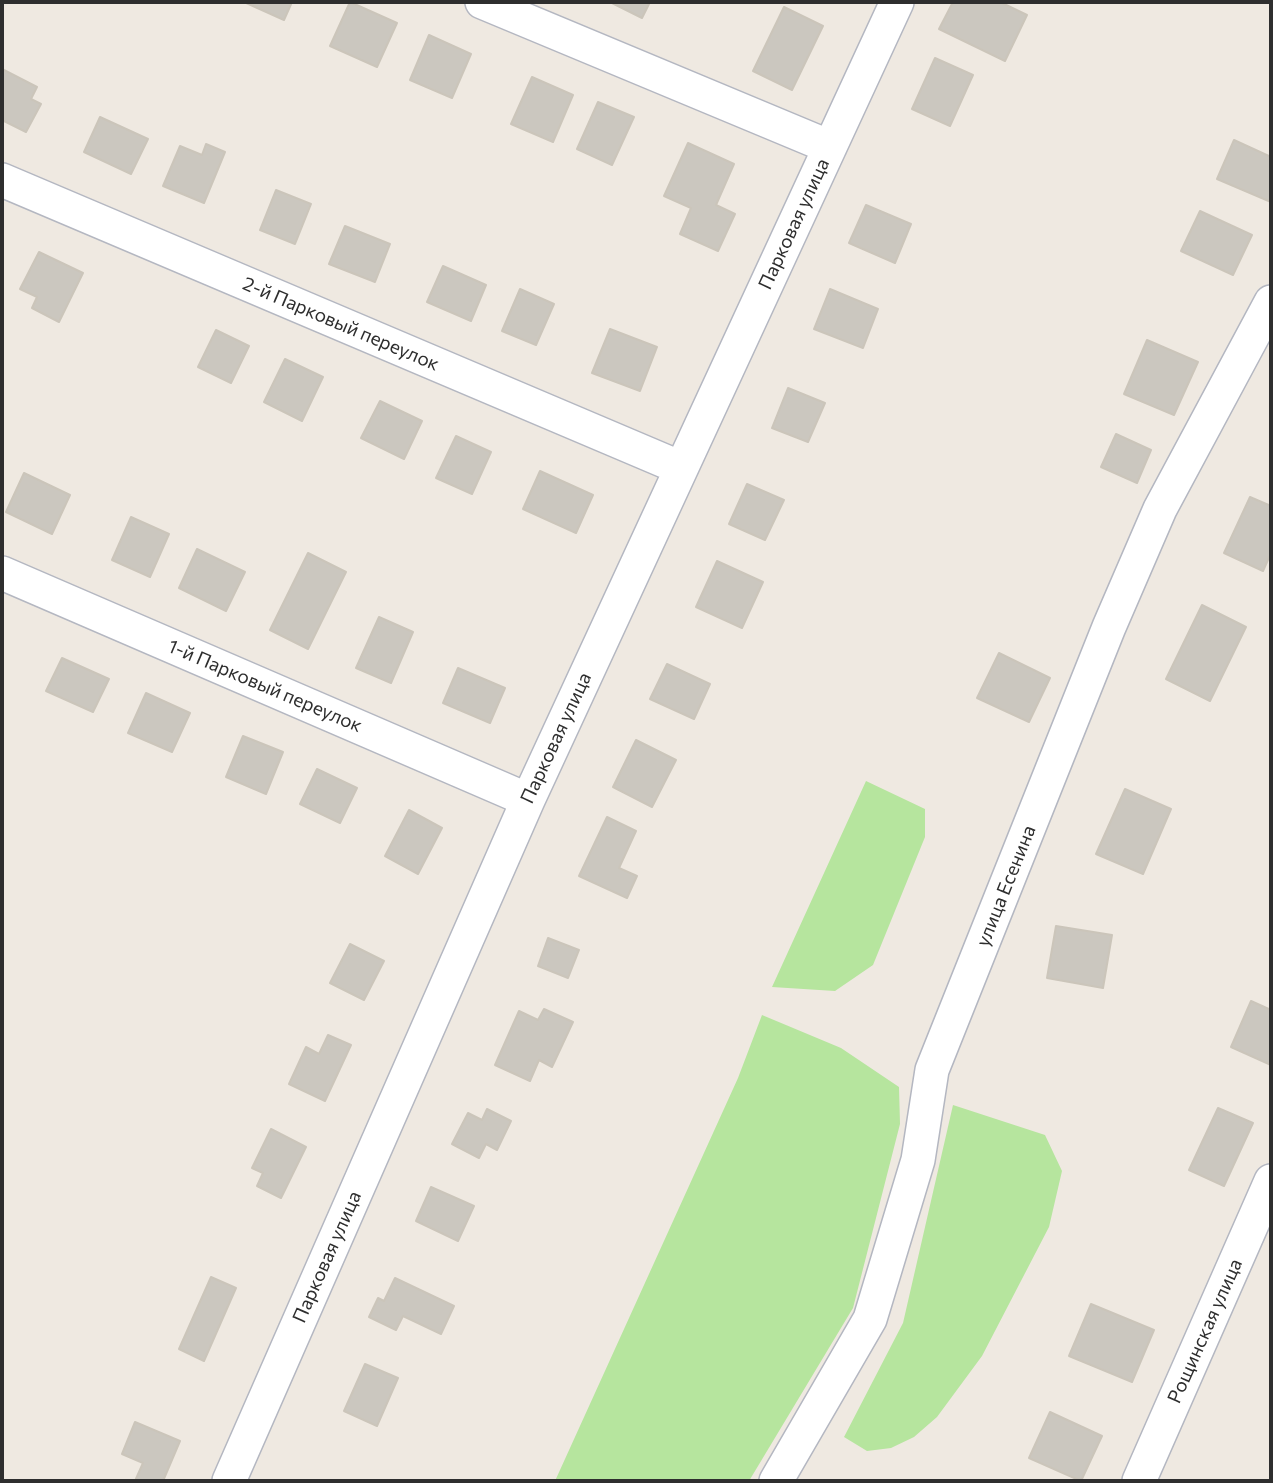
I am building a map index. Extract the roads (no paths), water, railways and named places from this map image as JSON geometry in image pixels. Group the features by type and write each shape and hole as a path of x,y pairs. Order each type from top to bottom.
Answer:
{"street":[{"path":"481,2 830,147"},
{"name":"Парковая улица","path":"229,1481 528,800 897,2"},
{"name":"2-й Парковый переулок","path":"2,180 681,468"},
{"name":"улица Есенина","path":"776,1481 870,1319 918,1160 932,1070 1109,627 1160,509 1271,302"},
{"name":"1-й Парковый переулок","path":"2,573 528,800"},
{"name":"Рощинская улица","path":"1139,1481 1271,1181"}]}
